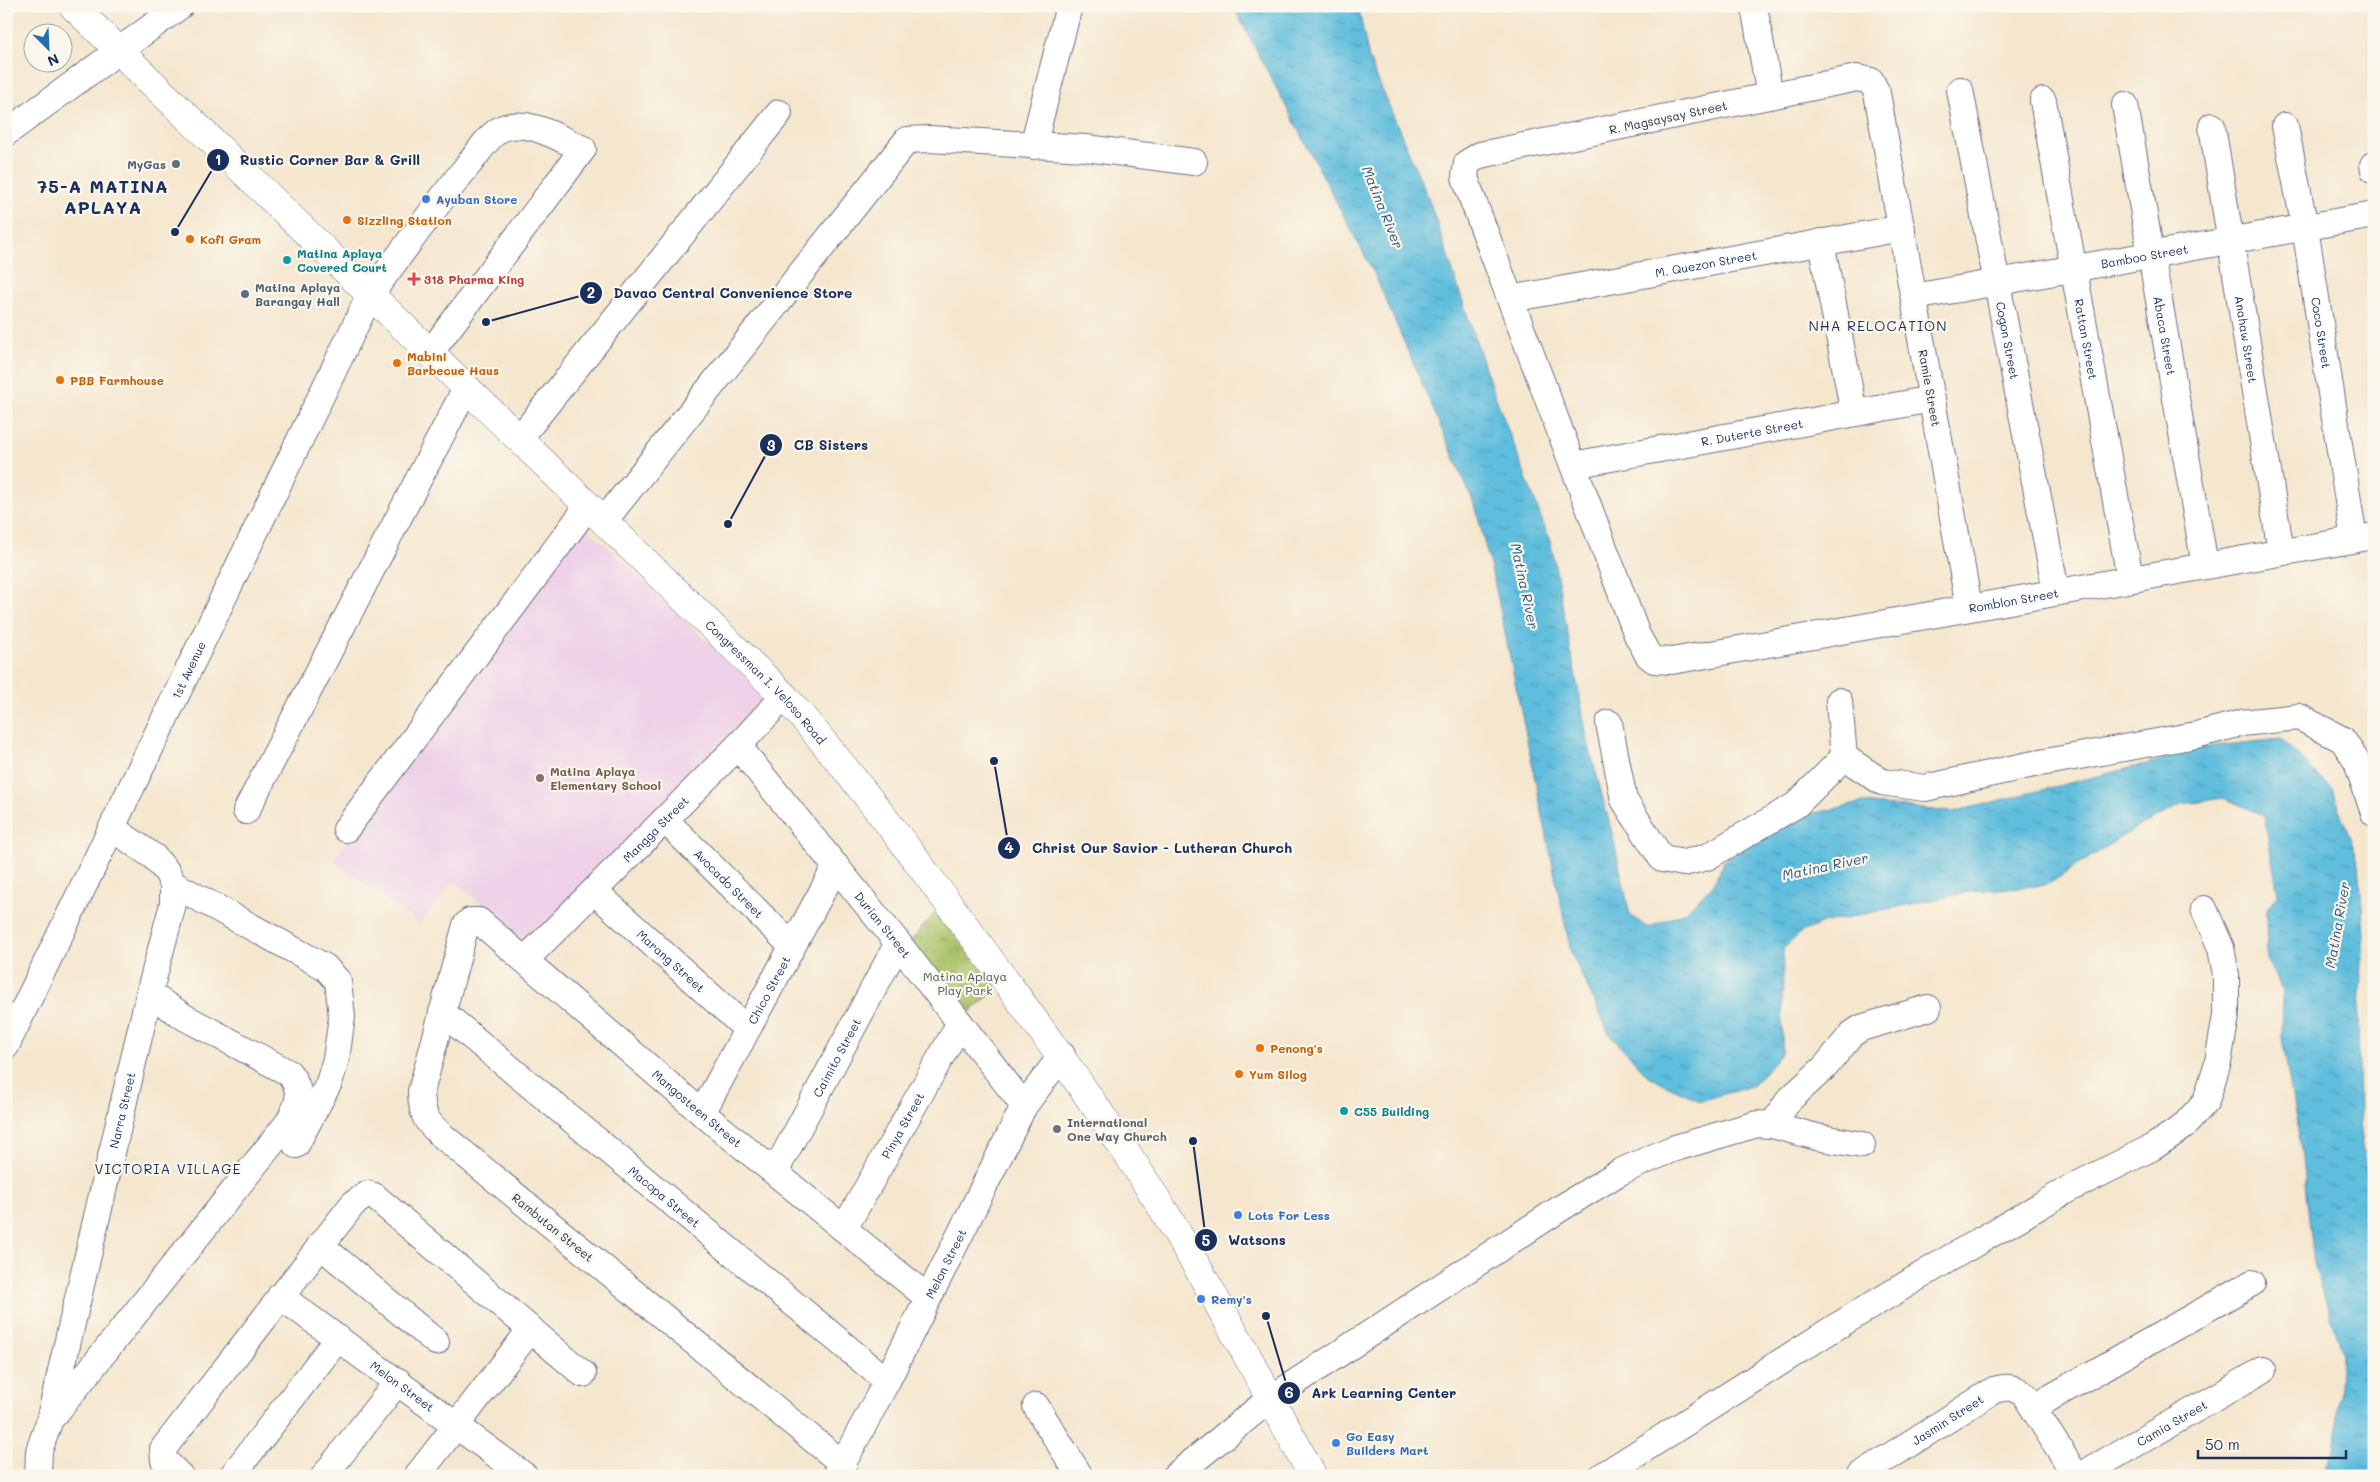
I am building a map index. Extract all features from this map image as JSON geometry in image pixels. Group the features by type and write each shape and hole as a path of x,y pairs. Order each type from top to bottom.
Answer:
{"main road":[{"name":"Congressman I. Veloso Road","path":"73,6 784,696 857,782 1062,1055 1165,1213 1313,1476"}],"street":[{"path":"6,134 180,6"},
{"path":"1033,146 1070,6"},
{"path":"1754,6 1770,96"},
{"name":"R. Magsaysay Street","path":"1510,299 1465,177 1467,163 1480,155 1857,78 1871,81"},
{"name":"Ramie Street","path":"1871,81 1877,93 1969,607"},
{"name":"Cogon Street","path":"1960,90 2056,591"},
{"name":"Rattan Street","path":"2043,101 2072,269 2130,578"},
{"name":"Abaca Street","path":"2125,105 2205,565"},
{"path":"519,439 779,113"},
{"name":"1st Avenue","path":"6,1046 370,295 454,183 490,138 502,128 517,125 531,127 583,149 430,353"},
{"name":"Anahaw Street","path":"2212,126 2229,241 2281,552"},
{"name":"Coco Street","path":"2284,126 2306,228 2364,538"},
{"path":"346,829 596,514 907,140 929,139 1086,148 1194,162"},
{"name":"Bamboo Street","path":"1914,297 2374,216"},
{"name":"M. Quezon Street","path":"1510,299 1902,228"},
{"path":"1821,242 1854,413"},
{"path":"1510,299 1573,465"},
{"path":"246,811 466,388"},
{"name":"R. Duterte Street","path":"1573,465 1932,399"},
{"name":"Romblon Street","path":"1573,465 1637,634 1648,655 1654,660 1672,661 2056,591 2364,538"},
{"name":"Mangga Street","path":"525,960 738,746 784,696"},
{"path":"1839,701 1844,757"},
{"path":"1844,757 1882,782 1925,788 2029,765 2196,735 2242,723 2299,717 2343,740 2357,762 2374,813"},
{"path":"1609,723 1624,800 1662,860 1684,863 1707,857 1796,805 1844,757"},
{"name":"Durian Street","path":"738,746 898,943 1024,1106"},
{"name":"Avocado Street","path":"665,820 792,946"},
{"path":"112,828 154,857 167,872 173,884 325,967 338,981 342,1017 336,1059 329,1083 296,1146"},
{"name":"Chico Street","path":"702,1113 836,866"},
{"name":"Narra Street","path":"38,1476 39,1451 49,1422 149,994 173,904 173,884"},
{"name":"Marang Street","path":"594,891 747,1029"},
{"path":"1602,1476 1834,1328 1974,1243 2067,1190 2153,1147 2183,1127 2206,1101 2218,1062 2226,1016 2226,974 2221,948 2204,909"},
{"name":"Mangosteen Street","path":"470,921 479,921 702,1113 927,1297"},
{"name":"Rambutan Street","path":"470,921 466,925 460,942 421,1092 425,1119 445,1138 839,1470"},
{"name":"Caimito Street","path":"775,1172 898,943"},
{"path":"49,1422 288,1122 297,1106 299,1094 297,1083 289,1073 186,1018 149,994"},
{"path":"1772,1125 1789,1100 1825,1067 1852,1034 1861,1028 1928,1008"},
{"name":"Macopa Street","path":"442,1012 887,1381"},
{"name":"Pinya Street","path":"844,1229 960,1023"},
{"name":"Melon Street","path":"839,1470 887,1381 927,1297 1024,1106 1062,1055"},
{"path":"1175,1476 1270,1399 1553,1213 1620,1172 1672,1149 1758,1124 1772,1125 1817,1137 1862,1145"},
{"path":"180,1476 164,1460 163,1449 320,1245 353,1204 368,1194 374,1196 584,1374"},
{"path":"320,1245 436,1342"},
{"path":"2078,1476 2034,1407 2252,1283"},
{"name":"Melon Street","path":"280,1296 398,1381 522,1475"},
{"path":"417,1476 531,1329"},
{"path":"232,1476 338,1338"},
{"name":"Camia Street","path":"2078,1476 2263,1370"},
{"path":"324,1476 398,1381"},
{"name":"Jasmin Street","path":"1859,1476 1994,1390 2005,1387 2016,1388 2025,1395 2034,1407"},
{"path":"1036,1406 1080,1476"}],"shaded area":[{"name":"Matina Aplaya Elementary School","path":"584,525 765,696 527,943 454,881 419,924 333,860"}],"green space":[{"name":"Matina Aplaya Play Park","path":"936,912 997,989 965,1016 910,942"}],"water":[{"name":"Matina River","path":"1233,6 1358,6 1369,59 1428,197 1487,374 1551,544 1588,742 1614,841 1630,915 1648,928 1685,912 1713,885 1724,861 1791,818 1862,803 1953,812 2162,760 2196,748 2281,739 2333,790 2359,863 2364,936 2358,1020 2360,1123 2374,1228 2374,1476 2322,1476 2336,1447 2342,1354 2314,1263 2301,1149 2282,1038 2283,991 2267,961 2266,911 2278,894 2264,815 2223,798 2181,805 2136,828 2047,885 1973,891 1826,922 1801,932 1783,949 1782,1053 1752,1086 1700,1101 1648,1076 1609,1033 1571,953 1495,585 1476,508 1374,273"}],"place":[{"name":"MyGas","path":"176,164"},
{"name":"Ayuban Store","path":"426,199"},
{"name":"Sizzling Station","path":"347,220"},
{"name":"Rustic Corner Bar & Grill","path":"175,232"},
{"name":"Kofi Gram","path":"190,239"},
{"name":"Matina Aplaya Covered Court","path":"287,260"},
{"name":"318 Pharma King","path":"414,279"},
{"name":"Matina Aplaya Barangay Hall","path":"245,294"},
{"name":"Davao Central Convenience Store","path":"486,322"},
{"name":"Mabini Barbecue Haus","path":"397,363"},
{"name":"PBB Farmhouse","path":"60,380"},
{"name":"CB Sisters","path":"728,524"},
{"name":"Christ Our Savior - Lutheran Church","path":"994,761"},
{"name":"Matina Aplaya Elementary School","path":"540,778"},
{"name":"Penong's","path":"1260,1048"},
{"name":"Yum Silog","path":"1239,1074"},
{"name":"C55 Building","path":"1344,1111"},
{"name":"International One Way Church","path":"1057,1129"},
{"name":"Watsons","path":"1193,1141"},
{"name":"Lots For Less","path":"1238,1215"},
{"name":"Remy's","path":"1201,1299"},
{"name":"Ark Learning Center","path":"1266,1316"},
{"name":"Go Easy Builders Mart","path":"1336,1443"}],"district":[{"name":"75-A MATINA APLAYA","path":"103,196"},
{"name":"NHA RELOCATION","path":"1878,325"},
{"name":"VICTORIA VILLAGE","path":"168,1168"}]}
